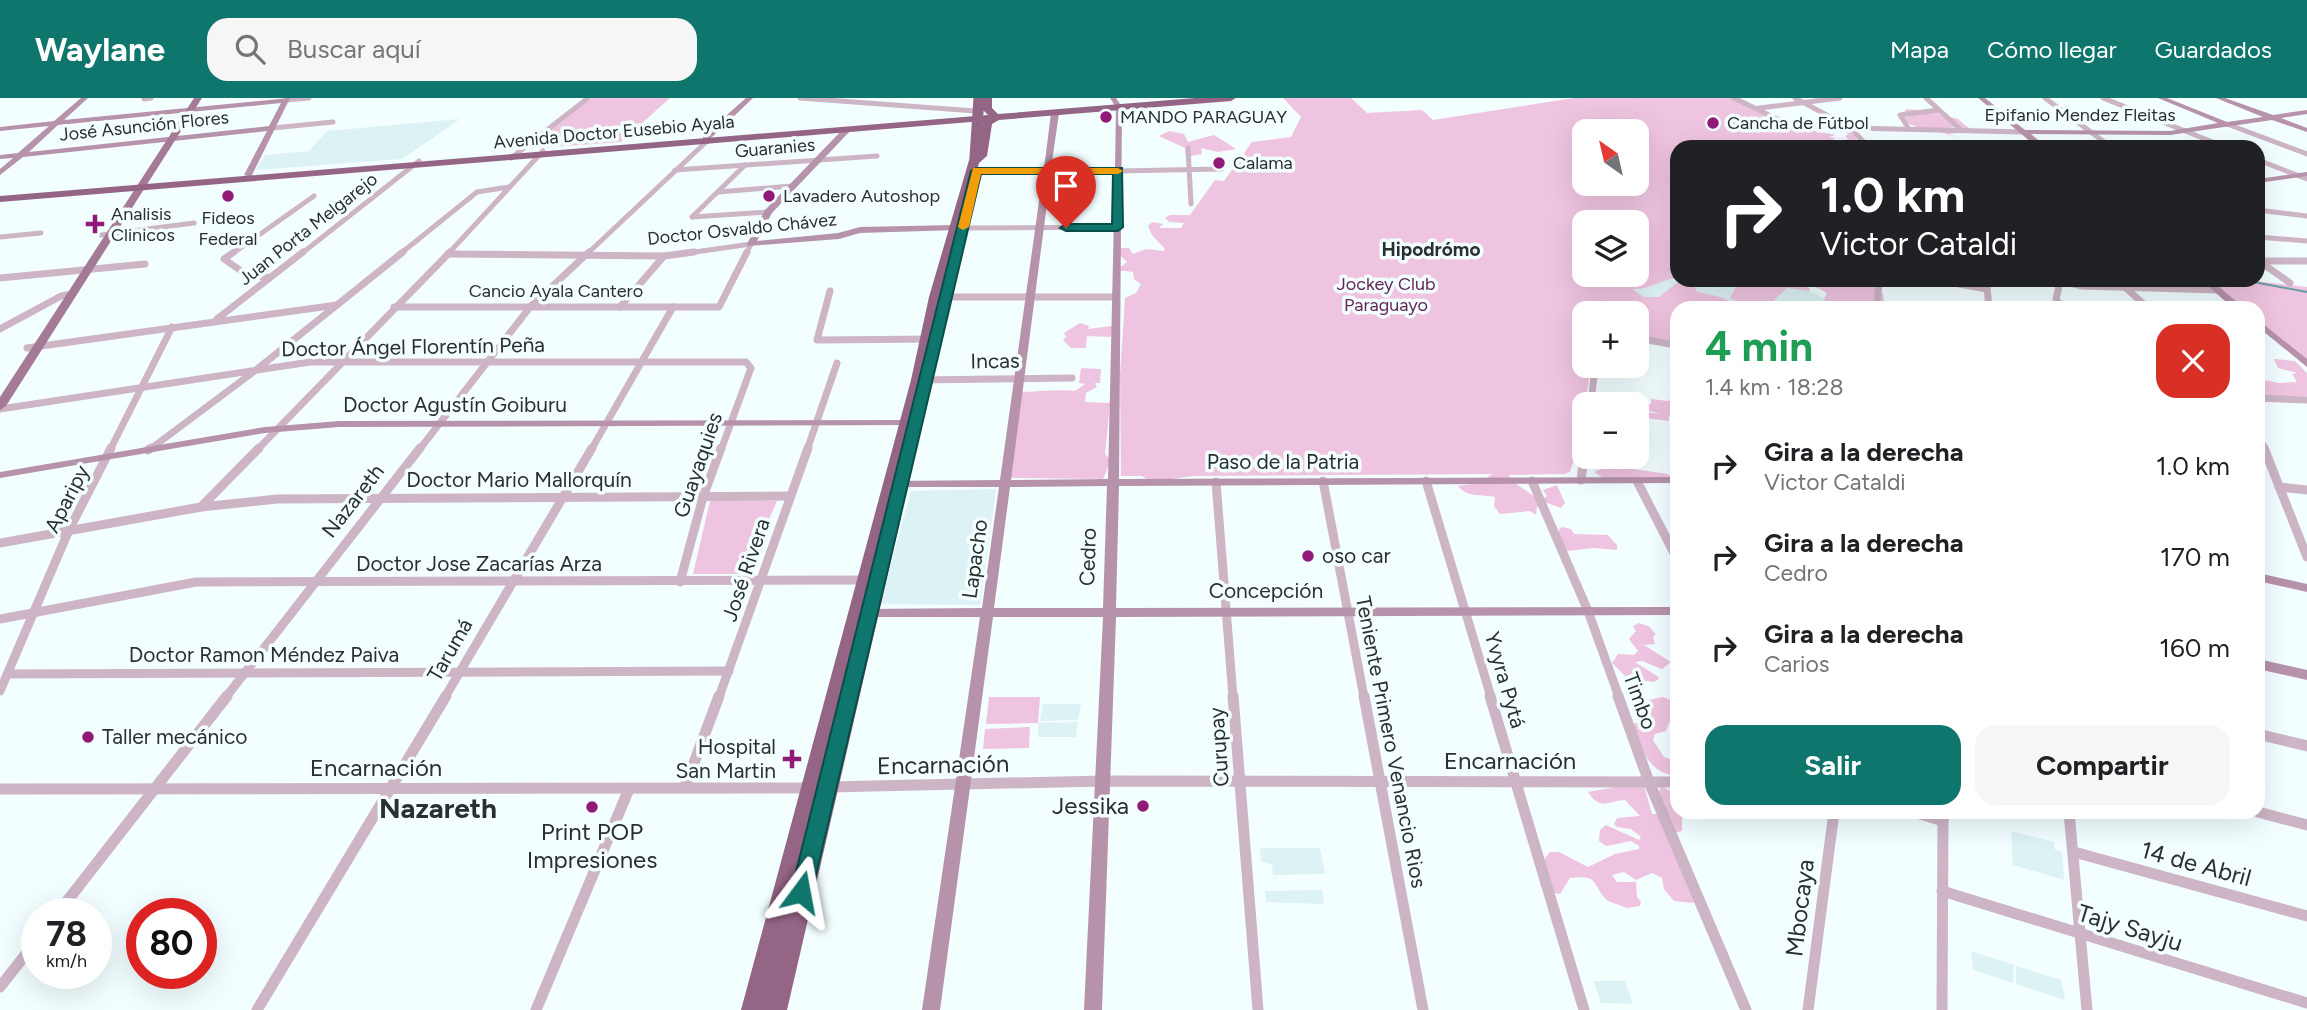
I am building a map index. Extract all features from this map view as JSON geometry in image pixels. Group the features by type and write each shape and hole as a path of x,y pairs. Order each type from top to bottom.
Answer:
{"highway":[{"path":"976,161 973,128 969,116 981,98"},
{"path":"976,161 982,156 987,123 994,116 987,110 981,98"},
{"path":"754,1010 819,788 922,380 976,161 981,98"},
{"name":"Avenida Doctor Eusebio Ayala","path":"994,116 1194,98"},
{"name":"Avenida Doctor Eusebio Ayala","path":"706,140 969,116 1055,113 1116,104 1231,98"},
{"name":"Avenida Doctor Eusebio Ayala","path":"0,197 848,130 969,116"},
{"name":"Avenida Doctor Eusebio Ayala","path":"0,197 248,174 350,169"},
{"path":"774,1010 819,788"}],"main road":[{"path":"0,390 32,347 106,235 191,98"},
{"path":"185,111 198,98"},
{"path":"0,408 32,347"}],"street":[{"path":"0,173 85,98"},
{"path":"144,99 151,98"},
{"path":"0,129 309,98"},
{"path":"514,155 588,98"},
{"path":"706,140 750,98"},
{"path":"800,98 891,105 969,116"},
{"path":"891,105 893,98"},
{"path":"1734,98 1792,126"},
{"path":"1795,98 1851,128 1862,140"},
{"path":"1759,108 1840,98"},
{"path":"1926,98 1961,130"},
{"path":"1981,98 2038,140"},
{"path":"1988,98 2035,140"},
{"path":"2045,98 2101,140"},
{"path":"2103,98 2208,140"},
{"path":"2161,98 2307,154"},
{"path":"2220,98 2227,98"},
{"path":"2220,98 2307,130"},
{"path":"248,174 287,99"},
{"name":"Cedro","path":"1093,1010 1104,781 1112,482 1118,227 1116,104"},
{"path":"1909,129 1900,115 1938,110"},
{"name":"Epifanio Mendez Fleitas","path":"1851,128 2091,133 2185,131 2307,112"},
{"name":"Lapacho","path":"931,1010 1055,113"},
{"name":"José Asunción Flores","path":"0,157 333,122"},
{"path":"751,244 768,212 848,130"},
{"name":"Nazareth","path":"69,898 530,307 706,140"},
{"path":"1188,148 1191,204"},
{"path":"201,507 448,254 541,153"},
{"name":"Guaranies","path":"676,170 877,156"},
{"path":"976,161 1048,171 1221,169"},
{"path":"2265,162 2304,176"},
{"name":"Juan Porta Melgarejo","path":"215,321 267,277 416,163"},
{"path":"745,165 692,217 768,212"},
{"path":"2265,180 2304,176"},
{"path":"718,191 792,186"},
{"path":"149,450 256,370 477,192 509,187"},
{"path":"267,277 247,275 224,259 314,196"},
{"path":"2265,211 2307,216"},
{"path":"106,235 194,223"},
{"path":"958,228 1118,227"},
{"name":"Doctor Osvaldo Chávez","path":"448,254 664,256 839,236 860,230 958,228"},
{"path":"0,237 41,233"},
{"path":"2265,238 2307,241"},
{"name":"Cancio Ayala Cantero","path":"394,307 719,307 751,244"},
{"path":"620,307 664,256"},
{"path":"2265,260 2307,261"},
{"path":"0,278 145,264"},
{"path":"2265,265 2290,282"},
{"path":"1976,287 1987,289 1988,301"},
{"path":"2116,287 2218,290"},
{"path":"2214,287 2231,301"},
{"path":"2126,288 2140,301"},
{"path":"830,291 817,340 932,339"},
{"path":"0,329 66,295"},
{"path":"942,296 1115,297"},
{"path":"32,347 337,305"},
{"name":"Tarumá","path":"257,1010 460,674 673,307"},
{"name":"Aparipy","path":"0,691 69,530 172,327"},
{"path":"2265,329 2307,364"},
{"path":"1649,340 1670,344"},
{"name":"Doctor Ángel Florentín Peña","path":"0,408 256,370 342,362 746,362"},
{"name":"Guayaquies","path":"680,582 703,497 751,368 746,362"},
{"name":"José Rivera","path":"685,787 762,581 837,363"},
{"name":"Incas","path":"922,380 1072,378"},
{"path":"2265,398 2307,400"},
{"name":"Doctor Agustín Goiburu","path":"0,475 279,429 339,424 435,426 909,423"},
{"path":"2265,451 2307,557"},
{"path":"1581,480 1582,469"},
{"name":"Paso de la Patria","path":"895,484 1670,480"},
{"name":"Teniente Primero Venancio Rios","path":"1323,481 1423,1010"},
{"name":"Yvyra Pytá","path":"1426,481 1584,1010"},
{"name":"Timbo","path":"1532,481 1588,611 1649,782 1746,1010"},
{"path":"1637,481 1670,545"},
{"name":"Curupay","path":"1216,482 1258,1010"},
{"path":"2279,488 2307,490"},
{"name":"Doctor Mario Mallorquín","path":"0,543 201,507 277,499 790,496"},
{"path":"2265,579 2307,589"},
{"name":"Doctor Jose Zacarías Arza","path":"0,619 196,582 871,580"},
{"name":"Concepción","path":"863,613 1670,611"},
{"path":"2265,666 2307,675"},
{"name":"Doctor Ramon Méndez Paiva","path":"8,674 729,671"},
{"path":"2265,736 2307,746"},
{"name":"Encarnación","path":"0,789 819,788 1104,781 1670,782"},
{"path":"536,1010 629,789"},
{"path":"2265,813 2307,825"},
{"name":"Mbocaya","path":"1808,1010 1833,819"},
{"path":"1942,1010 1943,819"},
{"path":"2070,819 2087,1010"},
{"name":"14 de Abril","path":"2074,852 2307,916"},
{"name":"Tajy Sayju","path":"1942,891 2307,1003"},
{"path":"0,987 21,960"}],"shaded area":[{"path":"460,119 402,159 256,170 265,155 309,151 327,131"},
{"path":"1670,241 1670,287 1800,287 1822,297 1852,301 1670,301 1670,315 1649,306 1649,301 1636,301 1604,288 1649,287 1649,262"},
{"path":"996,489 980,605 880,604 911,491"},
{"path":"1043,704 1081,704 1078,720 1040,721"},
{"path":"1078,722 1076,737 1038,737 1038,723"},
{"path":"2011,831 2054,842 2055,850 2062,852 2064,880 2013,865"},
{"path":"1260,848 1320,848 1325,874 1273,875 1272,864 1261,862"},
{"path":"1322,890 1324,904 1266,902 1265,891"},
{"path":"1971,951 2014,965 2013,983 1973,970"},
{"path":"2016,966 2061,980 2065,1000 2016,984"},
{"path":"1594,981 1625,981 1633,1004 1601,1003"}],"green space":[{"path":"592,98 670,98 621,142 525,149"},
{"name":"Jockey Club Paraguayo","path":"1283,98 1351,98 1367,113 1422,110 1433,120 1574,98 1734,98 1794,127 1836,135 1828,137 1848,139 1845,136 1849,134 1840,130 1850,130 1857,140 1670,140 1670,280 1649,287 1649,210 1572,210 1572,287 1648,287 1632,289 1644,297 1659,297 1672,287 1695,287 1696,291 1729,301 1670,301 1670,342 1649,339 1649,301 1572,301 1572,378 1589,378 1587,392 1572,392 1570,472 1509,475 1512,481 1541,501 1547,496 1543,490 1557,485 1565,503 1561,508 1547,503 1537,507 1536,515 1530,511 1500,514 1494,506 1495,497 1470,494 1458,486 1479,483 1492,474 1193,476 1150,482 1142,476 1121,476 1120,375 1125,298 1136,293 1141,284 1134,279 1133,272 1117,270 1127,262 1118,253 1118,248 1129,248 1133,254 1146,249 1163,251 1165,249 1152,235 1148,226 1152,222 1163,224 1159,228 1181,228 1184,223 1169,222 1165,218 1170,215 1190,215 1215,180 1224,181 1252,142 1291,137 1301,117"},
{"path":"1907,109 1936,112 1950,121 1949,117 1958,119 1970,129 1965,129 1967,132 1948,134 1956,137 1937,131 1961,130 1951,123 1956,127 1934,129 1913,126 1901,118 1911,116 1904,112"},
{"path":"1169,131 1184,134 1188,142 1214,135 1236,149 1218,152 1201,148 1202,154 1186,157 1185,148 1159,136"},
{"path":"2265,282 2307,287 2307,367 2265,328 2265,301 2233,301 2216,287 2265,287"},
{"name":"Jockey Club Paraguayo","path":"1736,287 1807,287 1809,291 1787,288 1773,301 1736,301 1730,298"},
{"path":"1815,287 1877,287 1884,301 1825,301 1827,294"},
{"path":"1080,323 1089,326 1088,329 1111,326 1115,333 1110,337 1087,336 1086,348 1071,348 1063,340 1066,337 1064,333"},
{"path":"2274,359 2295,361 2307,373 2307,396 2265,398 2265,380 2297,382 2292,374 2297,373 2278,368"},
{"path":"1081,368 1101,369 1100,383 1095,383 1097,387 1086,393 1085,402 1110,403 1105,454 1111,460 1103,479 1012,478 1009,474 1020,392 1075,391 1085,384 1079,383"},
{"path":"1651,399 1670,400 1669,421 1649,418 1649,413 1660,414 1649,411"},
{"path":"1601,469 1634,469 1668,474 1670,477 1670,478 1606,480 1594,472"},
{"path":"710,501 777,501 745,574 693,574"},
{"path":"1559,529 1571,529 1574,534 1608,535 1617,545 1617,550 1593,548 1567,551 1559,543"},
{"path":"1639,623 1650,627 1656,635 1653,636 1655,644 1644,645 1670,661 1662,669 1642,661 1635,662 1657,676 1659,679 1654,682 1628,679 1612,663 1618,654 1634,655 1638,651 1629,639 1636,631 1633,626"},
{"path":"989,697 1040,697 1038,723 986,724"},
{"path":"1663,697 1670,700 1670,723 1666,731 1655,734 1653,740 1664,757 1670,759 1670,775 1658,770 1647,758 1633,724 1650,718 1652,707 1649,700"},
{"path":"1030,727 1029,748 983,749 985,729"},
{"path":"1643,782 1652,814 1657,814 1660,787 1670,791 1670,819 1682,819 1682,831 1675,833 1695,900 1693,903 1674,901 1664,889 1662,878 1652,873 1636,880 1624,872 1612,875 1617,882 1636,882 1640,906 1627,908 1608,901 1594,882 1587,878 1570,878 1560,894 1546,892 1540,885 1545,858 1550,852 1559,852 1588,867 1615,854 1639,849 1639,846 1631,841 1606,846 1599,841 1600,830 1606,825 1639,840 1641,837 1631,829 1614,824 1617,818 1640,816 1625,800 1601,803 1588,792"}],"waterway":[{"path":"2265,284 2307,292"}],"slow traffic":[{"path":"963,227 976,171 1118,171"}],"place":[{"name":"MANDO PARAGUAY","path":"1106,117"},
{"name":"Cancha de Fútbol","path":"1713,123"},
{"name":"Calama","path":"1219,163"},
{"name":"Fideos Federal","path":"228,196"},
{"name":"Lavadero Autoshop","path":"769,196"},
{"name":"Analisis Clinicos","path":"95,224"},
{"name":"oso car","path":"1308,556"},
{"name":"Taller mecánico","path":"88,737"},
{"name":"Hospital San Martin","path":"792,759"},
{"name":"Jessika","path":"1143,806"},
{"name":"Print POP Impresiones","path":"592,807"}],"district":[{"name":"Hipodrómo","path":"1431,249"},
{"name":"Nazareth","path":"438,808"}],"route":[{"path":"801,892 976,171 1118,171 1118,227 1066,228"}]}
